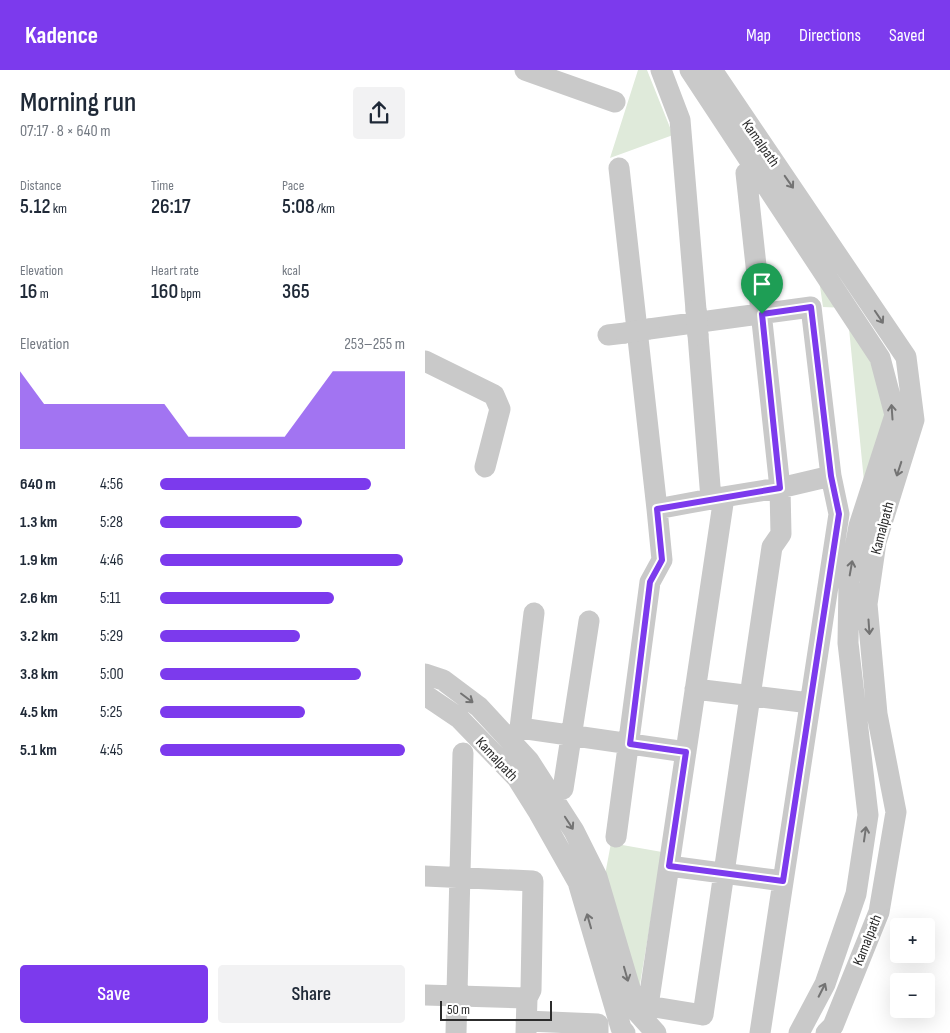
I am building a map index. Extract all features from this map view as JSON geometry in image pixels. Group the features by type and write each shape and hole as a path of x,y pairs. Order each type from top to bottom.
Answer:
{"street":[{"path":"525,70 556,75 615,102"},
{"path":"661,70 681,120 698,335 718,498 695,689 648,1006 703,1014 772,547 781,534 780,488 746,173"},
{"path":"691,70 880,358 895,415 859,526 849,581 848,643 868,815 856,894 825,984 799,1033"},
{"name":"Kamalpath","path":"712,70 905,357 915,420 876,542 867,604 877,714 896,812 879,912 833,1026 826,1033"},
{"path":"616,837 630,744 650,582 662,560 619,168"},
{"path":"616,334 811,307 831,476 839,514 760,1033"},
{"path":"425,361 494,395 500,409 485,467"},
{"path":"657,509 780,488 831,476"},
{"path":"534,613 520,728 686,752"},
{"path":"563,790 589,621"},
{"path":"425,674 443,680 479,707 529,761 574,831 597,877 637,1012 655,1033"},
{"path":"695,689 811,703"},
{"name":"Kamalpath","path":"425,695 459,718 517,778 539,813 578,882 621,1028 625,1033"},
{"path":"456,1033 463,753"},
{"path":"669,866 783,881"},
{"path":"425,876 533,880 531,990 527,998 526,1027 598,1024 598,1033"},
{"path":"425,995 527,998"}],"green space":[{"path":"638,70 647,70 673,135 610,158"},
{"path":"815,252 885,350 895,412 865,525 867,512 847,308 823,307"},
{"path":"611,843 662,852 636,1008 602,891"}],"route":[{"path":"811,307 831,476 839,514 783,881 669,866 686,752 630,744 650,582 662,560 657,509 780,488 762,314 811,307"}]}
